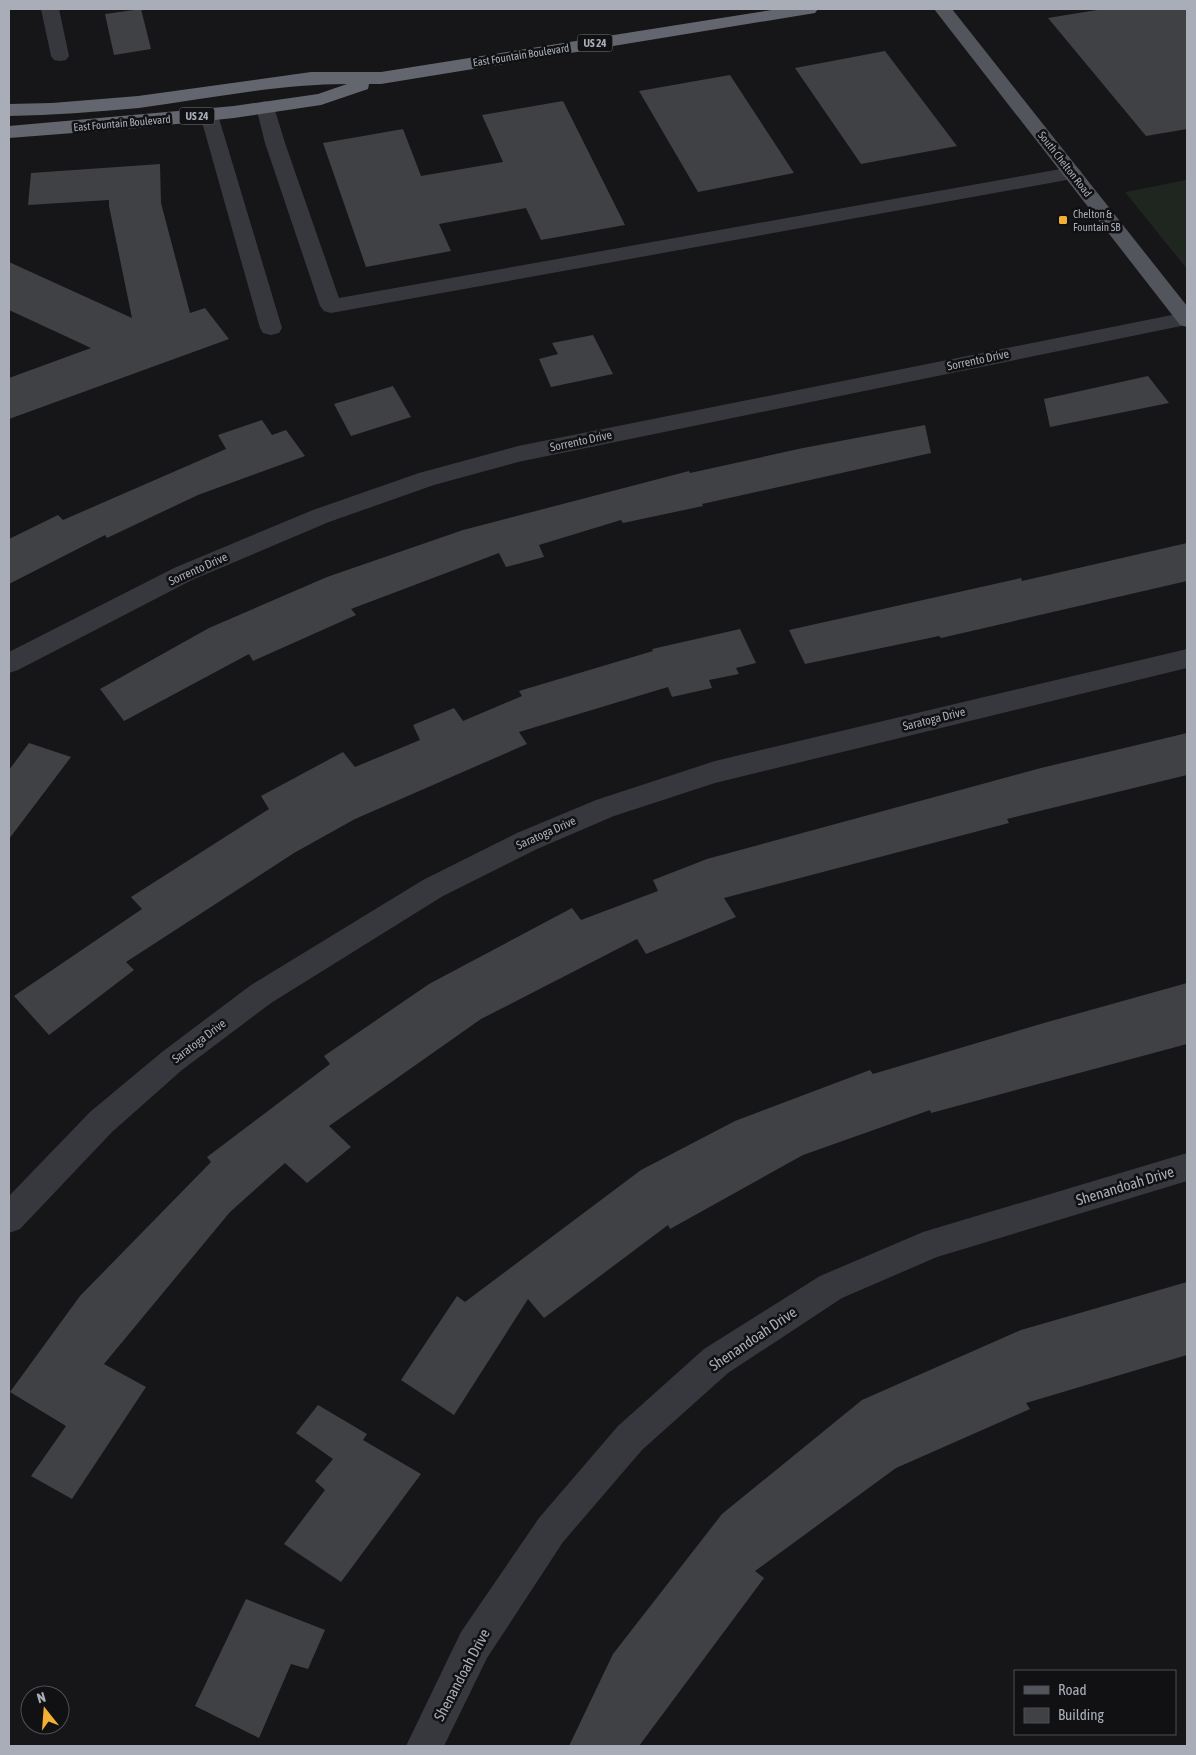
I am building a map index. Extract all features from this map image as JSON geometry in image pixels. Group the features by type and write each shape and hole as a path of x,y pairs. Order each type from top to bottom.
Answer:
{"highway":[{"name":"East Fountain Boulevard","path":"9,110 52,109 138,102 311,78 381,78 809,9"},
{"name":"East Fountain Boulevard","path":"9,132 101,126 209,115 321,99 381,78"}],"main road":[{"name":"South Chelton Road","path":"943,9 1186,319"}],"street":[{"path":"50,9 60,56"},
{"path":"265,107 275,143 331,306 1072,172"},
{"path":"209,115 271,328"},
{"name":"Sorrento Drive","path":"9,663 183,574 322,516 427,479 518,454 1186,319"},
{"name":"Saratoga Drive","path":"14,1203 101,1122 172,1061 261,994 433,888 527,841 605,808 715,772 1187,658"},
{"name":"Shenandoah Drive","path":"425,1746 474,1645 551,1530 630,1438 716,1361 831,1287 934,1244 1187,1167"}],"shaded area":[{"path":"1187,180 1187,269 1125,192"}],"building":[{"path":"141,9 151,49 114,55 105,14"},
{"path":"1103,9 1187,9 1187,129 1146,136 1048,18"},
{"path":"885,51 957,146 861,164 795,68"},
{"path":"730,75 794,173 698,192 639,91"},
{"path":"563,101 625,225 541,240 526,208 439,224 451,251 366,267 323,143 403,129 421,176 503,162 482,115"},
{"path":"160,164 161,203 190,313 205,308 229,339 9,419 9,378 91,348 9,310 9,262 132,318 109,200 28,205 31,173"},
{"path":"593,335 613,374 551,387 539,359 558,354 552,343"},
{"path":"1148,376 1169,403 1050,427 1044,399"},
{"path":"393,386 411,417 351,436 334,404"},
{"path":"262,420 272,435 286,430 305,456 198,495 107,538 105,535 9,584 9,539 58,515 63,520 226,449 218,435"},
{"path":"925,425 931,453 702,504 703,506 623,523 621,520 539,545 544,557 506,567 499,553 351,609 356,615 253,661 249,654 124,721 100,689 209,628 327,577 463,530 689,471 690,473 803,448"},
{"path":"1187,543 1187,581 941,638 939,636 805,664 789,630 1021,578 1022,581"},
{"path":"740,629 756,663 736,668 739,674 709,680 712,688 672,697 668,687 519,732 527,744 355,819 294,853 126,962 134,970 49,1035 14,996 142,909 131,897 269,809 261,796 343,752 355,767 420,740 413,725 454,708 463,721 522,696 519,691 653,651 652,649"},
{"path":"1187,733 1187,775 1007,819 1009,823 724,898 736,917 646,954 637,939 481,1019 329,1126 351,1147 307,1183 285,1163 230,1212 104,1364 146,1387 72,1499 31,1476 66,1426 10,1392 80,1296 211,1162 207,1157 330,1064 324,1056 429,984 572,908 581,920 658,891 653,880 707,859 1041,768"},
{"path":"29,743 71,757 9,839 9,770"},
{"path":"1187,983 1187,1044 931,1113 930,1110 803,1155 670,1229 668,1225 544,1318 528,1299 454,1415 401,1380 457,1296 465,1302 641,1170 735,1121 870,1070 873,1074"},
{"path":"1187,1282 1187,1355 1026,1403 1030,1409 896,1468 755,1571 764,1578 639,1746 569,1746 613,1654 722,1514 862,1400 1021,1330"},
{"path":"318,1405 367,1434 363,1440 421,1474 341,1582 284,1544 325,1490 315,1481 333,1459 296,1433"},
{"path":"246,1599 325,1630 308,1669 291,1664 259,1738 195,1706"}],"place":[{"name":"Chelton & Fountain SB","path":"1063,220"}]}
